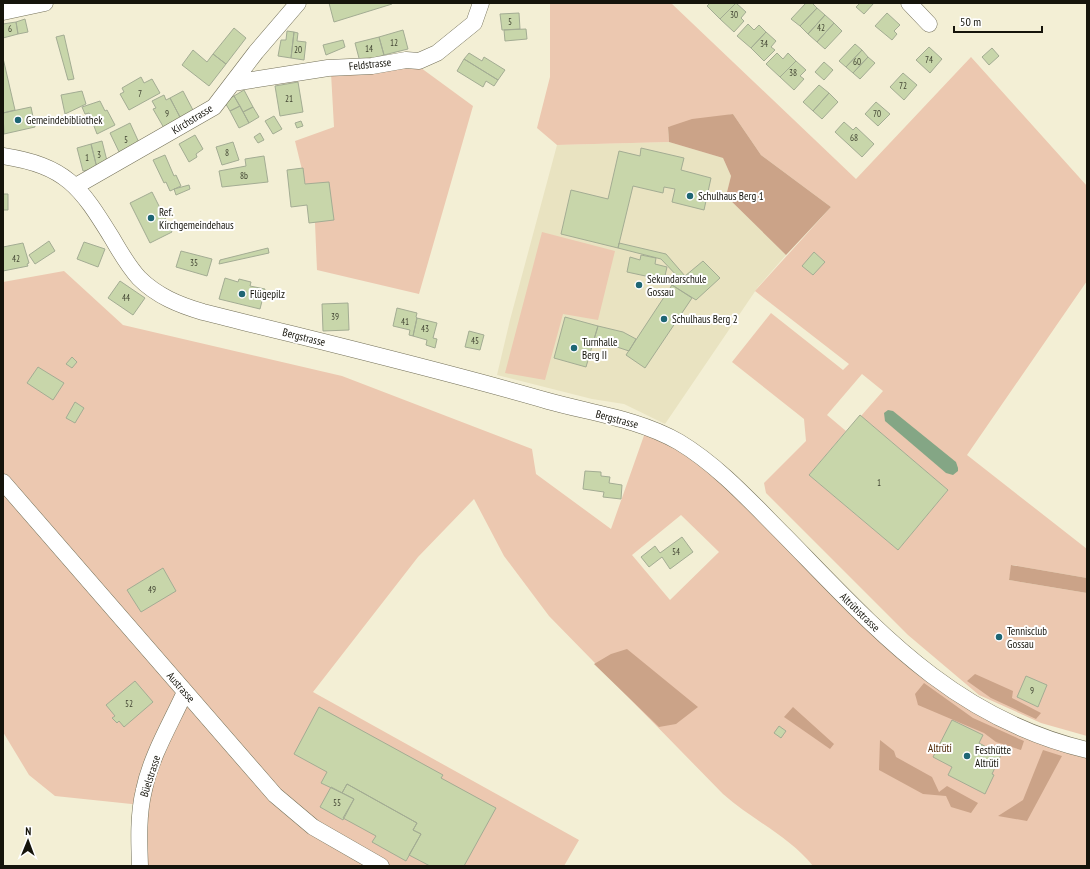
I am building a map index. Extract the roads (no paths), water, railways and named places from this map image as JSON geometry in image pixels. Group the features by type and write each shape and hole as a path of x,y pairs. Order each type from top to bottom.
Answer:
{"street":[{"path":"3,12 45,3"},
{"name":"Kirchstrasse","path":"76,186 205,114 214,107 298,3"},
{"name":"Feldstrasse","path":"233,82 328,68 372,66 406,60 419,61 437,53 474,23 481,3"},
{"path":"909,3 929,24"},
{"name":"Bergstrasse","path":"3,156 45,166 60,173 76,186 95,210 131,269 149,286 172,301 203,312 495,385 639,424 660,433"},
{"name":"Altrütistrasse","path":"660,433 680,443 717,470 869,622 923,669 961,697 988,713 1026,731 1087,750"},
{"name":"Austrasse","path":"3,482 268,787 293,811 325,835 372,864"},
{"name":"Büelstrasse","path":"140,866 140,815 144,790 156,756 185,692"}],"place":[{"name":"Gemeindebibliothek","path":"18,120"},
{"name":"Schulhaus Berg 1","path":"690,196"},
{"name":"Ref. Kirchgemeindehaus","path":"151,218"},
{"name":"Sekundarschule Gossau","path":"639,285"},
{"name":"Flügepilz","path":"242,294"},
{"name":"Schulhaus Berg 2","path":"664,319"},
{"name":"Turnhalle Berg II","path":"574,348"},
{"name":"Tennisclub Gossau","path":"999,637"},
{"name":"Festhütte Altrüti","path":"967,756"}],"park label":[{"name":"Altrüti","path":"940,748"}]}
